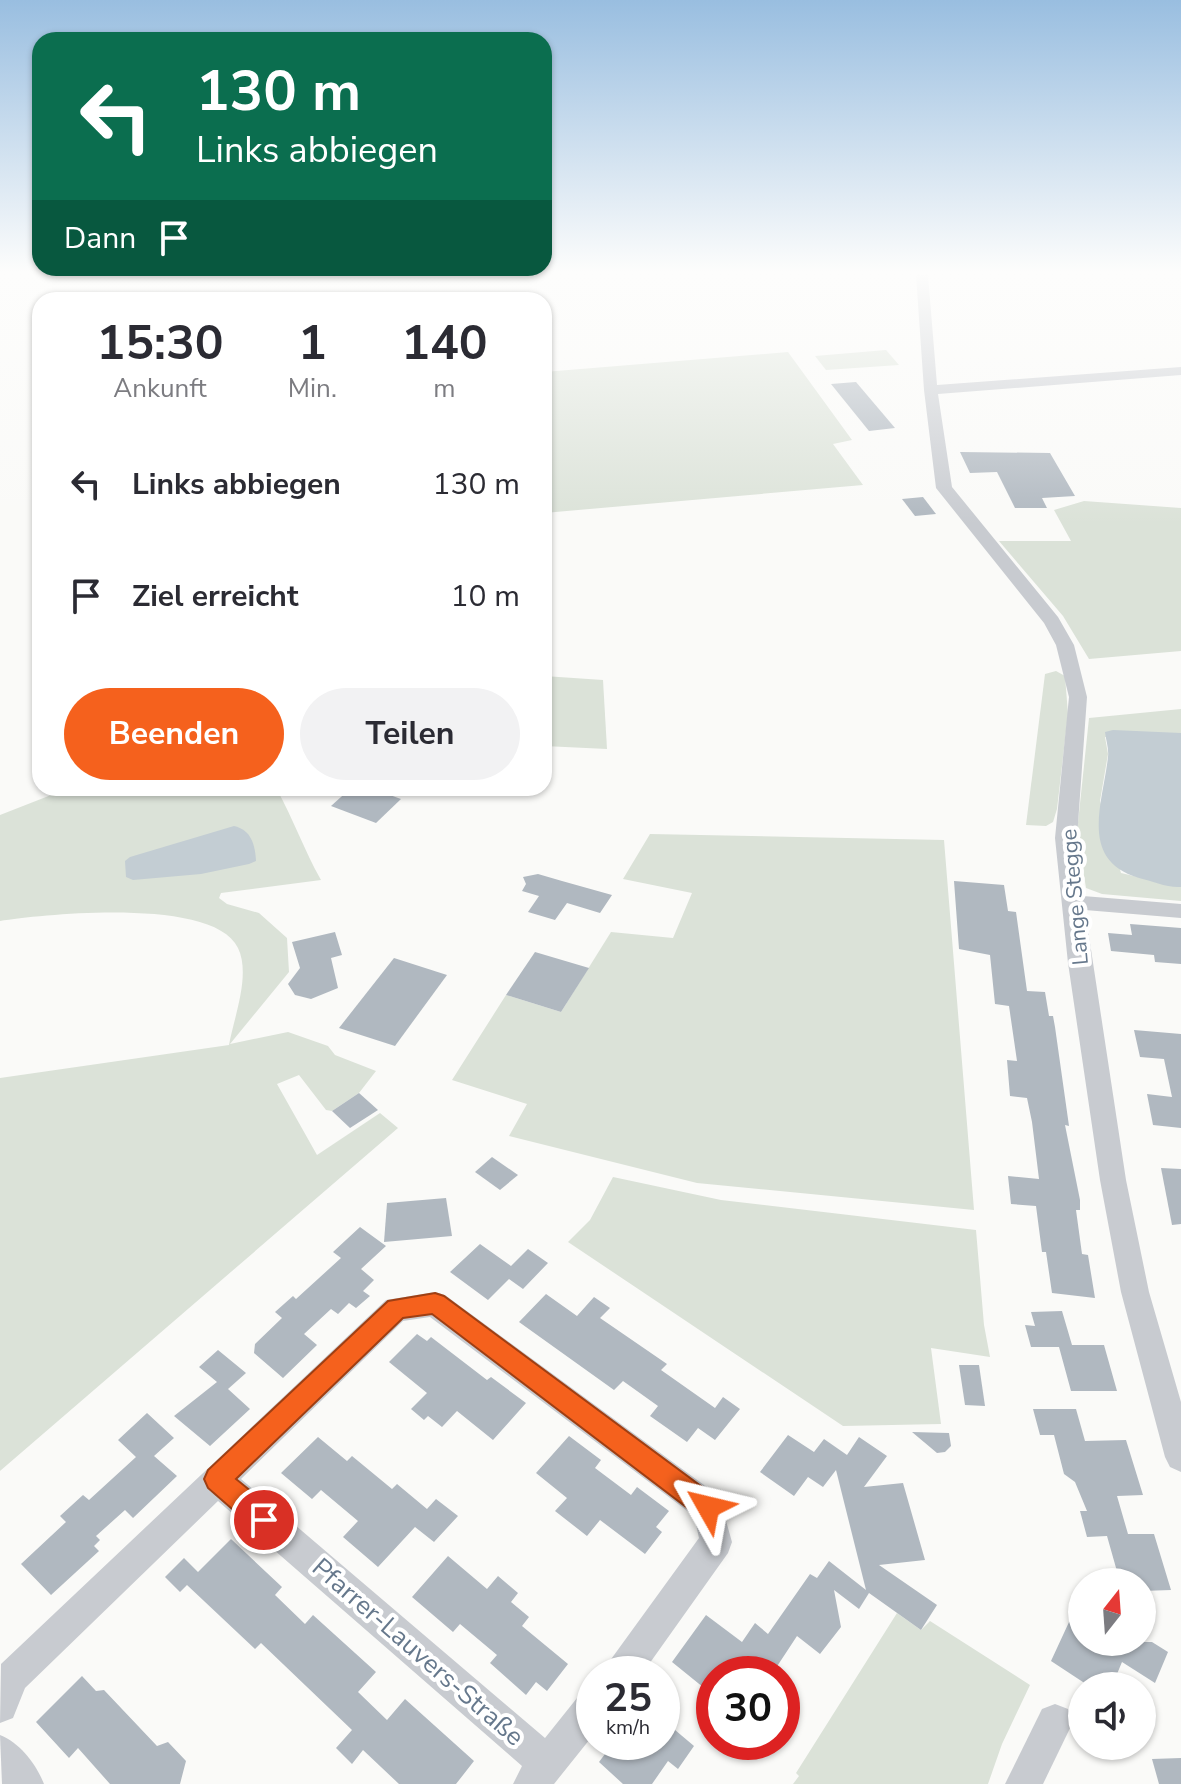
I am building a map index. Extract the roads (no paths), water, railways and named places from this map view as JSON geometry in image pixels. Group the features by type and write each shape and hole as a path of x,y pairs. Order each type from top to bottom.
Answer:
{"street":[{"name":"Lange Stegge","path":"929,358 944,488 1052,621 1065,645 1073,671 1078,697 1066,838 1073,902 1122,1235 1159,1387 1180,1447"},
{"path":"931,390 1181,371"},
{"path":"1073,902 1181,911"},
{"path":"0,1705 13,1676 396,1309 435,1304 708,1507 716,1542 634,1656"},
{"name":"Pfarrer-Lauvers-Straße","path":"217,1479 538,1774 576,1728"},
{"path":"1023,1784 1055,1722"},
{"path":"0,1753 26,1784"}]}
